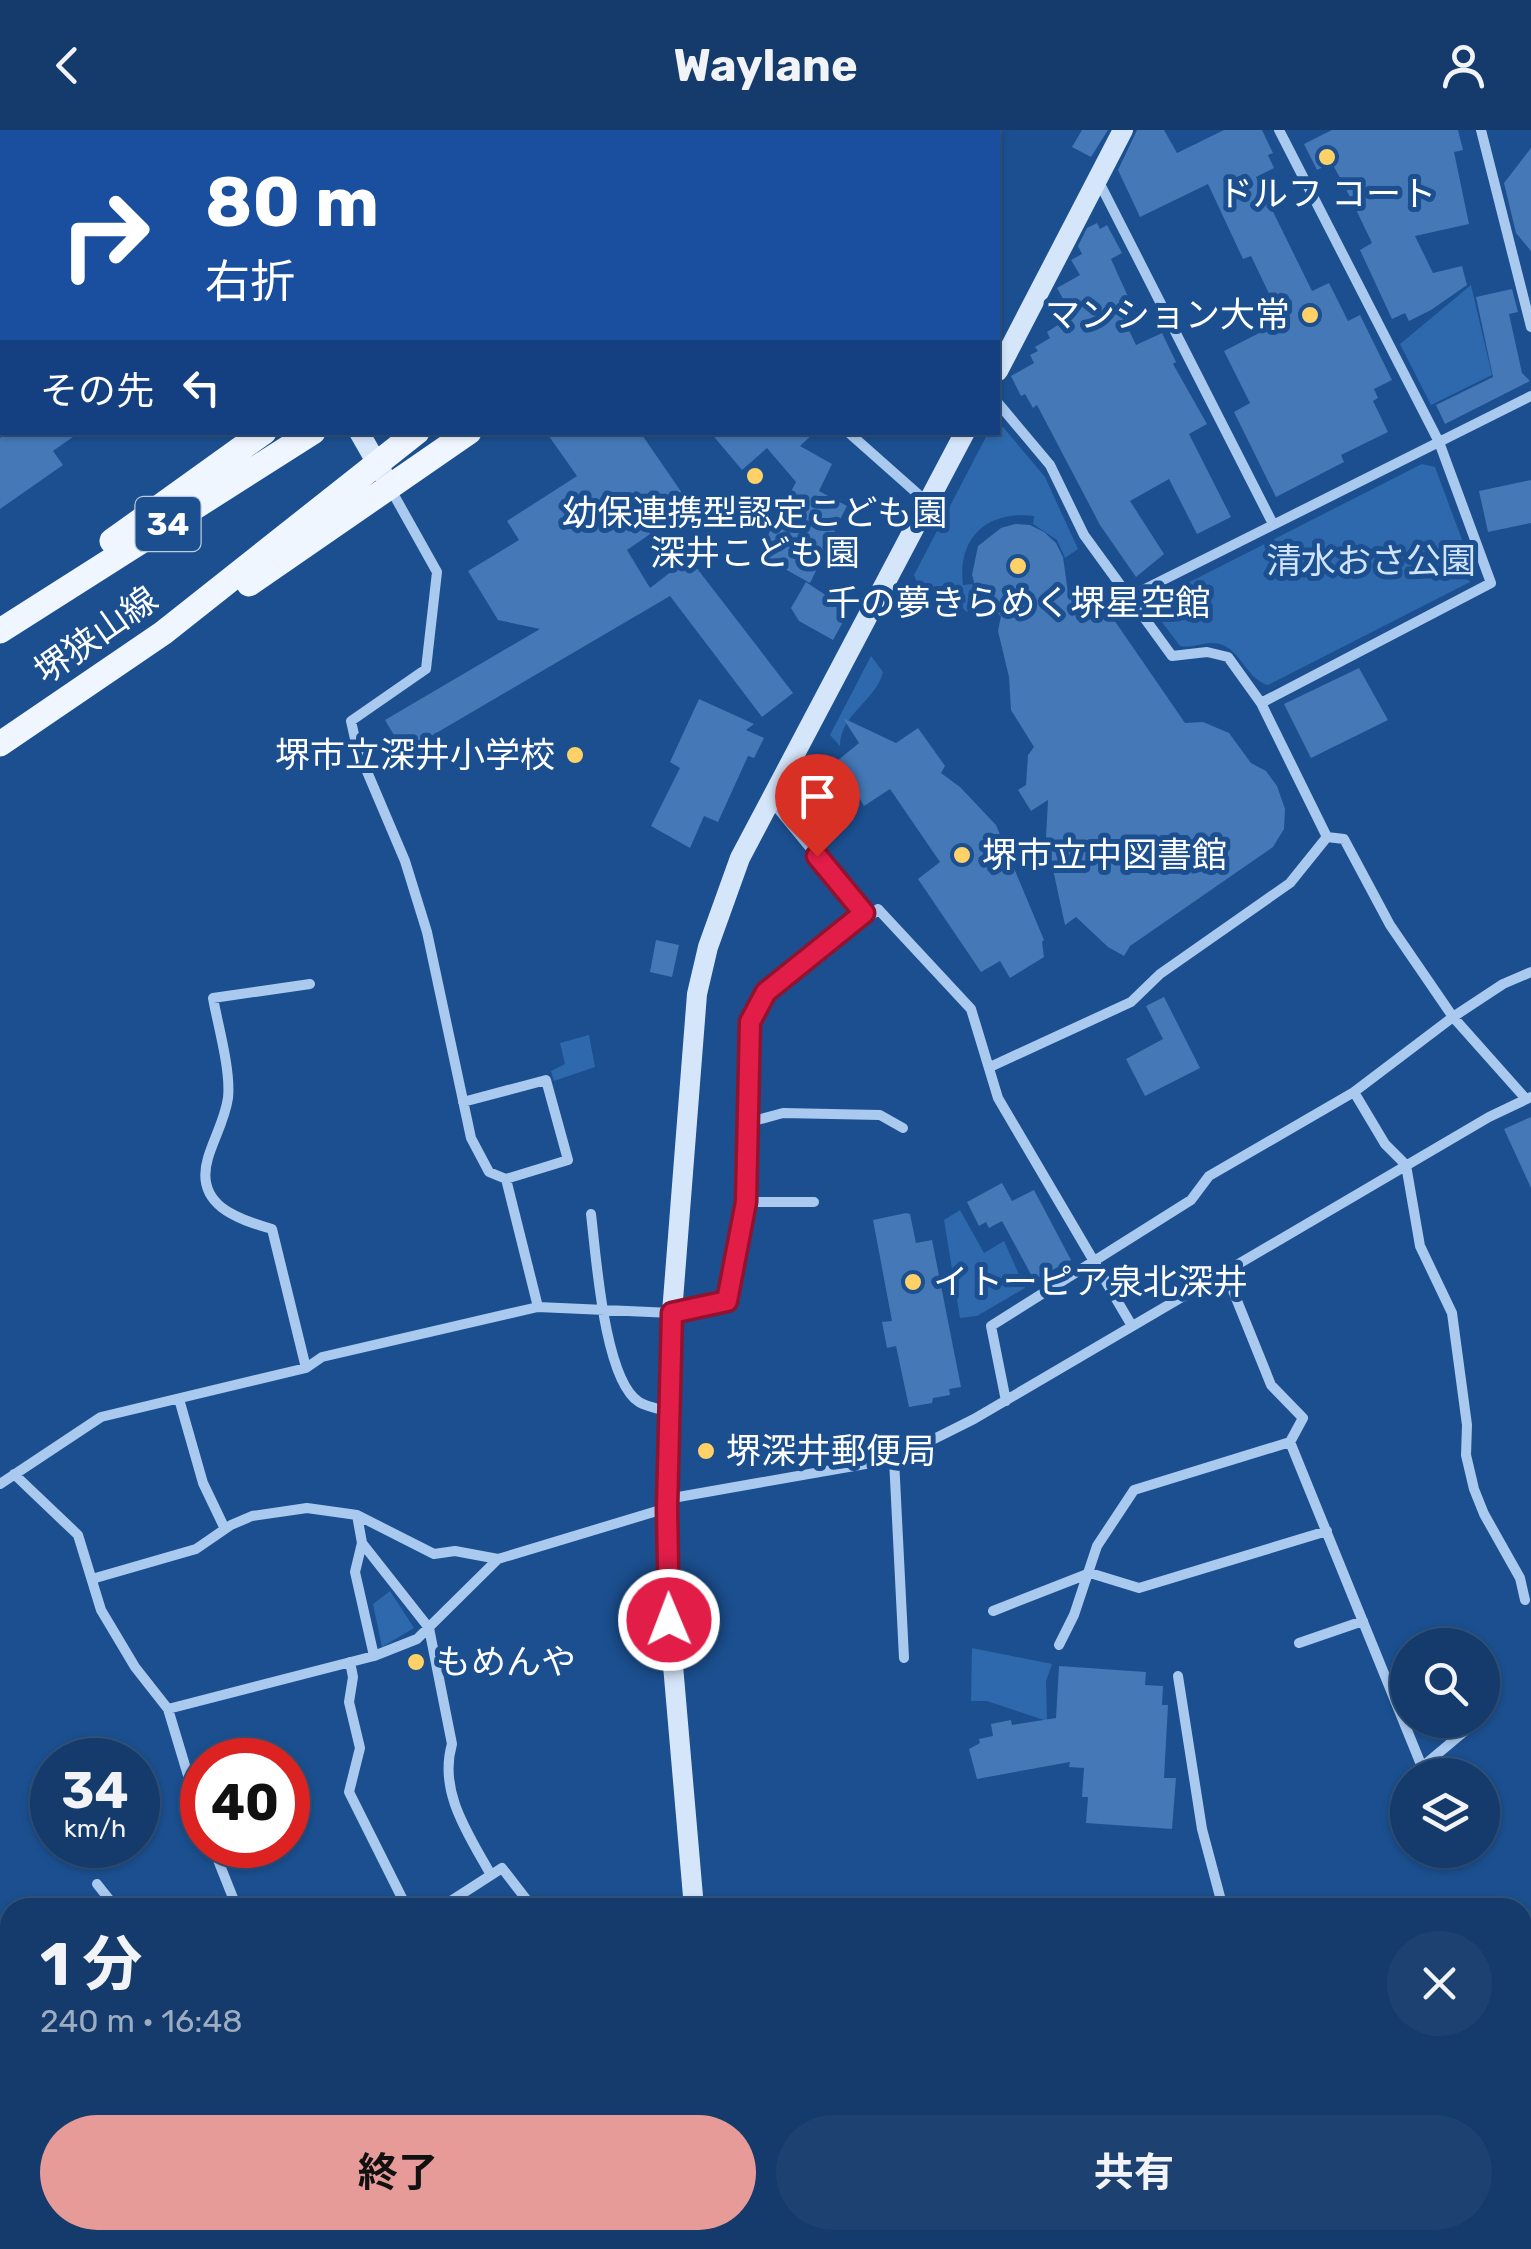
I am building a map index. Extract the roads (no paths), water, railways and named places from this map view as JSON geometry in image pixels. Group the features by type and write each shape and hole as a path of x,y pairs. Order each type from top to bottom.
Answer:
{"main road":[{"path":"24,614 100,550 260,435"},
{"name":"堺狭山線","path":"0,630 308,435"},
{"path":"384,476 416,435"},
{"path":"384,476 463,435"},
{"name":"堺狭山線","path":"0,744 163,633 194,622 384,476"}],"street":[{"path":"1000,367 1122,130"},
{"path":"1261,703 1491,583 1439,442 1279,130"},
{"path":"1480,130 1531,327"},
{"path":"1097,179 1273,524"},
{"path":"1129,597 1531,396"},
{"path":"1000,405 1050,465 1084,535 1172,656 1207,652 1228,657 1261,703 1328,837"},
{"path":"361,435 436,572 426,669 352,722 358,748 405,861 428,932 470,1138 490,1172 506,1180 568,1160 546,1080 463,1102"},
{"path":"851,435 928,502"},
{"path":"693,1898 669,1620 667,1504 672,1313 697,994 723,900 770,799 963,435"},
{"path":"770,799 868,918 878,909 972,1009 998,1098 1132,1326"},
{"path":"168,1709 374,1656 417,1639 498,1560 667,1504 894,1459 1006,1401 1488,1117 1529,1098 1453,1016 1390,925 1344,839 1328,837"},
{"path":"990,1067 1131,1002 1160,974 1290,882 1328,837"},
{"path":"0,1484 101,1417 306,1368 322,1357 538,1307 672,1313 727,1301 746,1202 750,1022 766,992 864,913"},
{"path":"1006,1401 991,1326 1191,1200 1209,1176 1354,1092 1453,1016 1531,972"},
{"path":"306,1368 272,1228 231,1217 214,1202 206,1162 228,1096 213,998 310,984"},
{"path":"1354,1092 1385,1144 1406,1165 1420,1246 1452,1313 1466,1455 1474,1489 1484,1514 1526,1575 1524,1600"},
{"path":"750,1122 783,1113 880,1115 903,1128"},
{"path":"506,1180 538,1307"},
{"path":"746,1202 814,1202"},
{"path":"590,1214 615,1366 638,1402 670,1413"},
{"path":"1059,1645 1090,1573 1096,1546 1134,1490 1290,1442 1303,1418 1271,1385 1225,1271"},
{"path":"180,1399 203,1483 225,1530"},
{"path":"1290,1442 1390,1688"},
{"path":"894,1459 904,1658"},
{"path":"14,1474 78,1535 101,1610 168,1709 180,1749"},
{"path":"92,1579 196,1549 252,1516 307,1508 357,1515 434,1554 455,1551 498,1560"},
{"path":"357,1515 362,1543 355,1572 374,1656"},
{"path":"993,1611 1090,1573 1139,1588 1327,1531"},
{"path":"362,1543 429,1628 452,1744 446,1763 453,1799 491,1875"},
{"path":"1299,1643 1363,1621"},
{"path":"350,1662 353,1677 349,1702 360,1748 349,1792 402,1898"},
{"path":"1178,1676 1202,1830 1220,1898"},
{"path":"1410,1738 1422,1767 1456,1738"},
{"path":"221,1868 233,1898"},
{"path":"455,1898 502,1868 525,1898"},
{"path":"97,1884 108,1898"}],"place":[{"name":"ドルフ コート","path":"1327,157"},
{"name":"マンション大常","path":"1310,315"},
{"name":"幼保連携型認定こども園 深井こども園","path":"755,476"},
{"name":"千の夢きらめく堺星空館","path":"1018,566"},
{"name":"堺市立深井小学校","path":"575,755"},
{"name":"堺市立中図書館","path":"962,855"},
{"name":"イトーピア泉北深井","path":"913,1282"},
{"name":"堺深井郵便局","path":"706,1451"},
{"name":"もめんや","path":"416,1662"}],"park label":[{"name":"清水おさ公園","path":"1371,561"}]}
